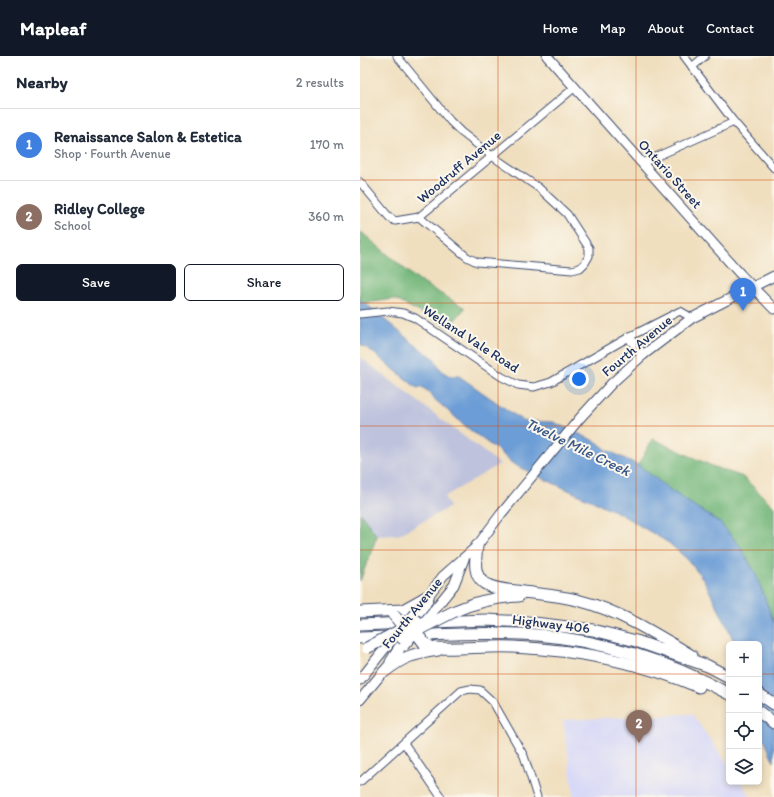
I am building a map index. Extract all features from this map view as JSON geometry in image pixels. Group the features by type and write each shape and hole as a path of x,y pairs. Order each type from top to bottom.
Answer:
{"highway":[{"path":"477,546 476,571 483,582 494,587 578,600 613,613 678,647 708,666"},
{"path":"417,619 455,611 478,602 501,597 550,595"},
{"path":"360,612 403,610 428,596"},
{"path":"391,662 398,651 402,639 417,619 428,596"},
{"path":"417,619 433,611"},
{"path":"382,612 393,614 400,621 402,639"},
{"path":"417,619 420,638 424,643 431,647 513,647 567,652 609,659 653,670 726,698"},
{"name":"Highway 406","path":"360,625 486,620 550,624 593,630 615,635 708,666 726,675"},
{"name":"Highway 406","path":"360,638 482,633 558,638 617,649 657,662 699,679 726,697"},
{"path":"386,647 402,639"},
{"path":"363,650 402,639"},
{"path":"384,672 401,659 410,655 452,648"},
{"path":"762,696 774,704"},
{"path":"760,713 774,723"},
{"path":"762,717 774,723"}],"main road":[{"name":"Ontario Street","path":"547,56 574,88 774,309"},
{"name":"Fourth Avenue","path":"428,596 443,576 477,546 501,514 580,418 612,383 643,355 692,318 774,276"},
{"path":"629,337 643,355"},
{"name":"Fourth Avenue","path":"433,611 454,585 465,558"},
{"name":"Fourth Avenue","path":"402,639 417,619"},
{"name":"Fourth Avenue","path":"360,680 386,647"},
{"name":"Fourth Avenue","path":"360,700 391,662"}],"street":[{"path":"397,56 450,121 461,132 492,156 539,188 567,214 589,248 589,256 580,268 572,270 477,262 467,257 419,218"},
{"path":"684,56 734,122 774,168"},
{"path":"692,67 705,56"},
{"name":"Woodruff Avenue","path":"360,182 388,217 396,221 419,218 574,88"},
{"path":"642,163 734,122"},
{"name":"Welland Vale Road","path":"360,314 388,311 403,312 415,318 502,377 518,385 525,386 542,386 551,382 629,337 680,311 692,318"},
{"path":"360,782 458,694 470,689 480,690 493,702 524,756 537,797"},
{"path":"404,743 442,797"}],"shaded area":[{"path":"360,357 500,464 444,497 450,507 398,535 377,536 360,513"},
{"path":"692,714 726,762 726,785 742,785 751,797 574,797 563,720"}],"green space":[{"path":"360,231 419,281 465,308 449,327 394,299 365,303 360,299"},
{"path":"653,439 712,466 743,477 774,507 774,623 755,572 739,545 720,523 673,492 638,465"},
{"path":"360,513 377,536 360,581"}],"water":[{"name":"Twelve Mile Creek","path":"360,299 419,348 434,358 443,372 450,376 459,376 523,421 553,422 597,442 607,450 638,465 673,492 720,523 739,545 755,572 774,623 774,762 762,735 762,641 734,641 704,580 687,559 669,543 617,512 513,464 500,452 470,430 432,397 433,395 422,387 417,388 370,350 360,344"}],"place":[{"name":"Renaissance Salon & Estetica","path":"743,311"},
{"name":"Ridley College","path":"639,743"}]}
